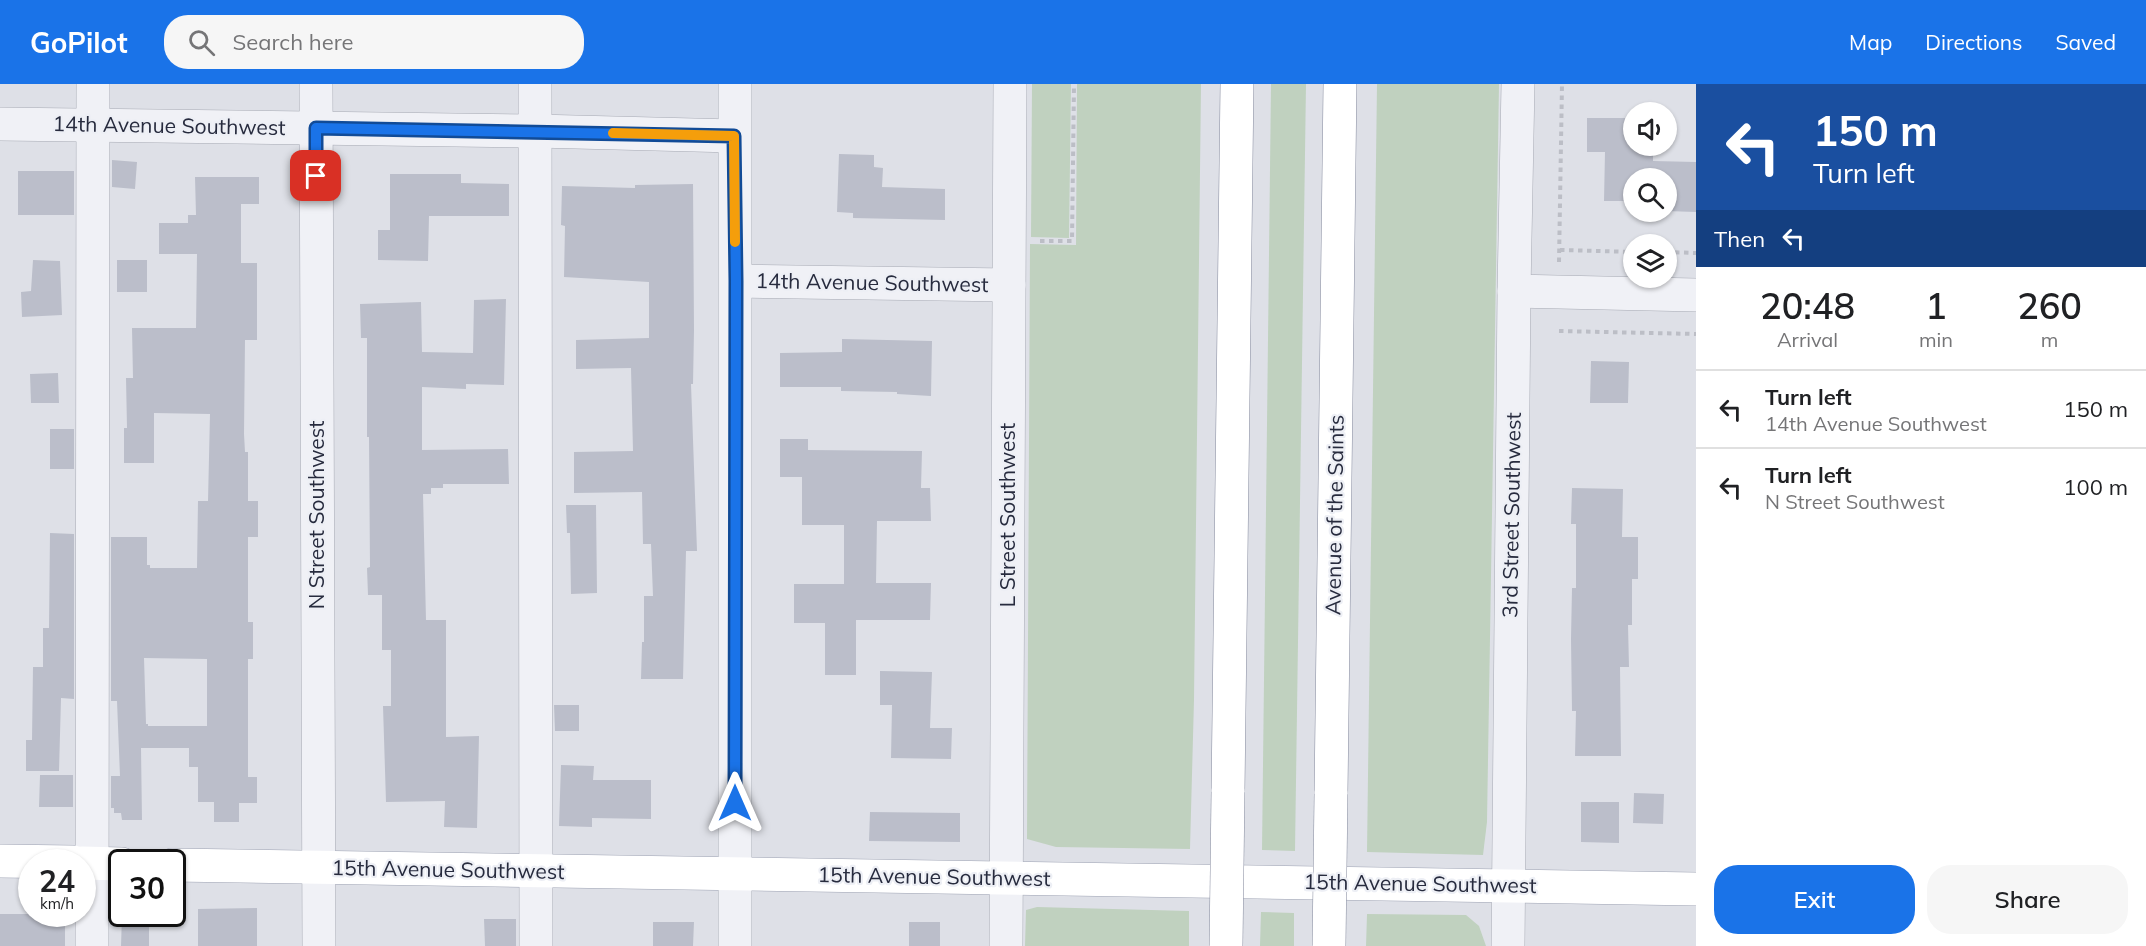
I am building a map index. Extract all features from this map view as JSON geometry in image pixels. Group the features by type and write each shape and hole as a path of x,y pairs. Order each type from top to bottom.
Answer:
{"main road":[{"path":"1226,946 1237,84"},
{"name":"Avenue of the Saints","path":"1329,946 1340,84"},
{"path":"0,861 18,861"},
{"name":"15th Avenue Southwest","path":"186,865 1696,889"}],"street":[{"path":"92,849 93,84"},
{"name":"N Street Southwest","path":"316,84 319,946"},
{"path":"535,84 536,946"},
{"path":"735,84 735,946"},
{"name":"L Street Southwest","path":"1006,946 1010,84"},
{"name":"3rd Street Southwest","path":"1508,946 1518,84"},
{"name":"14th Avenue Southwest","path":"0,124 734,136"},
{"name":"14th Avenue Southwest","path":"736,281 1009,285"},
{"path":"1514,291 1696,295"},
{"path":"92,927 92,946"}],"path":[{"path":"1030,240 1072,240 1074,84"},
{"path":"1559,272 1562,84"},
{"path":"1560,250 1623,252"},
{"path":"1677,252 1696,253"},
{"path":"1559,331 1696,334"}],"green space":[{"path":"1032,84 1071,84 1069,238 1031,237"},
{"path":"1077,84 1201,84 1194,700 1190,849 1056,847 1027,839 1030,244 1076,245"},
{"path":"1271,84 1306,84 1295,851 1262,850"},
{"path":"1377,84 1499,84 1487,822 1483,855 1367,852"},
{"path":"1037,907 1189,911 1189,946 1025,946 1026,910"},
{"path":"1261,912 1294,913 1294,946 1260,946"},
{"path":"1367,914 1466,915 1479,926 1486,946 1366,946"}],"building":[{"path":"1587,118 1623,118 1623,156 1653,156 1653,161 1696,162 1696,212 1677,211 1677,168 1623,168 1623,201 1604,201 1605,152 1587,152"},
{"path":"839,154 874,155 874,167 883,168 882,187 945,189 945,220 853,218 853,213 837,212"},
{"path":"112,160 137,162 135,189 112,187"},
{"path":"18,171 74,171 74,215 18,215"},
{"path":"390,174 461,174 461,183 509,184 509,216 429,216 428,261 378,260 378,230 390,230"},
{"path":"195,177 259,177 259,204 241,204 241,263 257,263 257,340 245,340 244,434 245,452 248,452 248,501 258,501 258,537 248,537 248,622 253,622 253,659 248,659 248,777 257,777 257,803 239,803 239,822 214,822 214,802 198,802 198,767 189,767 189,748 141,748 142,820 122,820 121,813 114,813 114,808 111,808 111,776 120,776 117,701 111,701 111,537 147,537 147,565 150,565 150,568 197,568 198,501 208,501 210,414 154,413 154,463 124,463 124,428 127,428 126,378 133,378 132,328 196,328 197,254 159,254 159,223 188,223 188,215 196,215","holes":["144,658 207,659 207,726 148,726 146,724"]},
{"path":"693,184 694,330 693,384 691,384 697,551 686,551 683,679 641,679 644,596 653,596 651,544 643,544 642,492 574,493 574,452 633,451 631,368 576,369 576,340 649,338 649,282 564,277 565,226 561,225 562,186 635,188 635,185"},
{"path":"33,260 60,261 62,315 22,317 21,292 31,291"},
{"path":"117,260 147,260 147,292 117,292"},
{"path":"506,299 504,385 466,384 466,389 422,387 422,450 508,449 509,484 443,484 443,488 431,488 431,494 423,494 426,620 446,620 446,737 479,736 477,828 444,827 445,801 386,802 383,706 391,706 391,650 382,650 382,595 368,595 367,568 370,567 367,338 361,338 360,304 421,302 422,352 473,353 474,300"},
{"path":"842,339 932,341 931,396 897,394 897,392 841,391 841,387 780,387 780,353 842,352"},
{"path":"1591,361 1629,362 1628,403 1590,403"},
{"path":"58,373 59,403 31,403 30,374"},
{"path":"50,429 74,429 74,469 50,469"},
{"path":"780,439 808,439 808,450 922,451 921,488 930,488 931,521 877,521 876,583 931,583 930,620 856,620 856,675 825,675 825,623 794,623 794,584 844,584 844,525 802,525 802,477 780,477"},
{"path":"1572,488 1623,489 1622,537 1638,537 1638,579 1632,579 1632,625 1628,625 1629,667 1620,667 1621,756 1575,756 1576,711 1572,711 1571,639 1572,588 1576,588 1576,524 1571,524"},
{"path":"566,505 596,505 597,593 571,594 570,533 567,533"},
{"path":"50,533 74,534 74,699 61,698 59,771 26,771 26,740 32,740 33,667 43,667 43,628 49,628"},
{"path":"880,671 932,672 930,728 952,728 951,759 891,758 892,705 880,705"},
{"path":"554,705 579,705 579,731 555,731"},
{"path":"561,765 594,766 593,780 651,780 651,819 592,818 592,827 559,826"},
{"path":"40,775 73,775 73,807 39,807"},
{"path":"1634,793 1664,794 1663,824 1633,823"},
{"path":"1581,802 1619,802 1619,843 1581,842"},
{"path":"870,812 960,813 960,842 869,841"},
{"path":"257,908 257,946 198,946 198,909"},
{"path":"0,914 18,914 18,927 65,927 65,946 0,946"},
{"path":"484,919 516,919 516,946 485,946"},
{"path":"653,922 694,922 693,946 653,946"},
{"path":"909,922 940,922 940,946 909,946"},
{"path":"122,927 149,927 149,946 121,946"}],"slow traffic":[{"path":"613,133 734,136 735,242"}],"route":[{"path":"316,176 316,128 734,136 735,803"}]}
